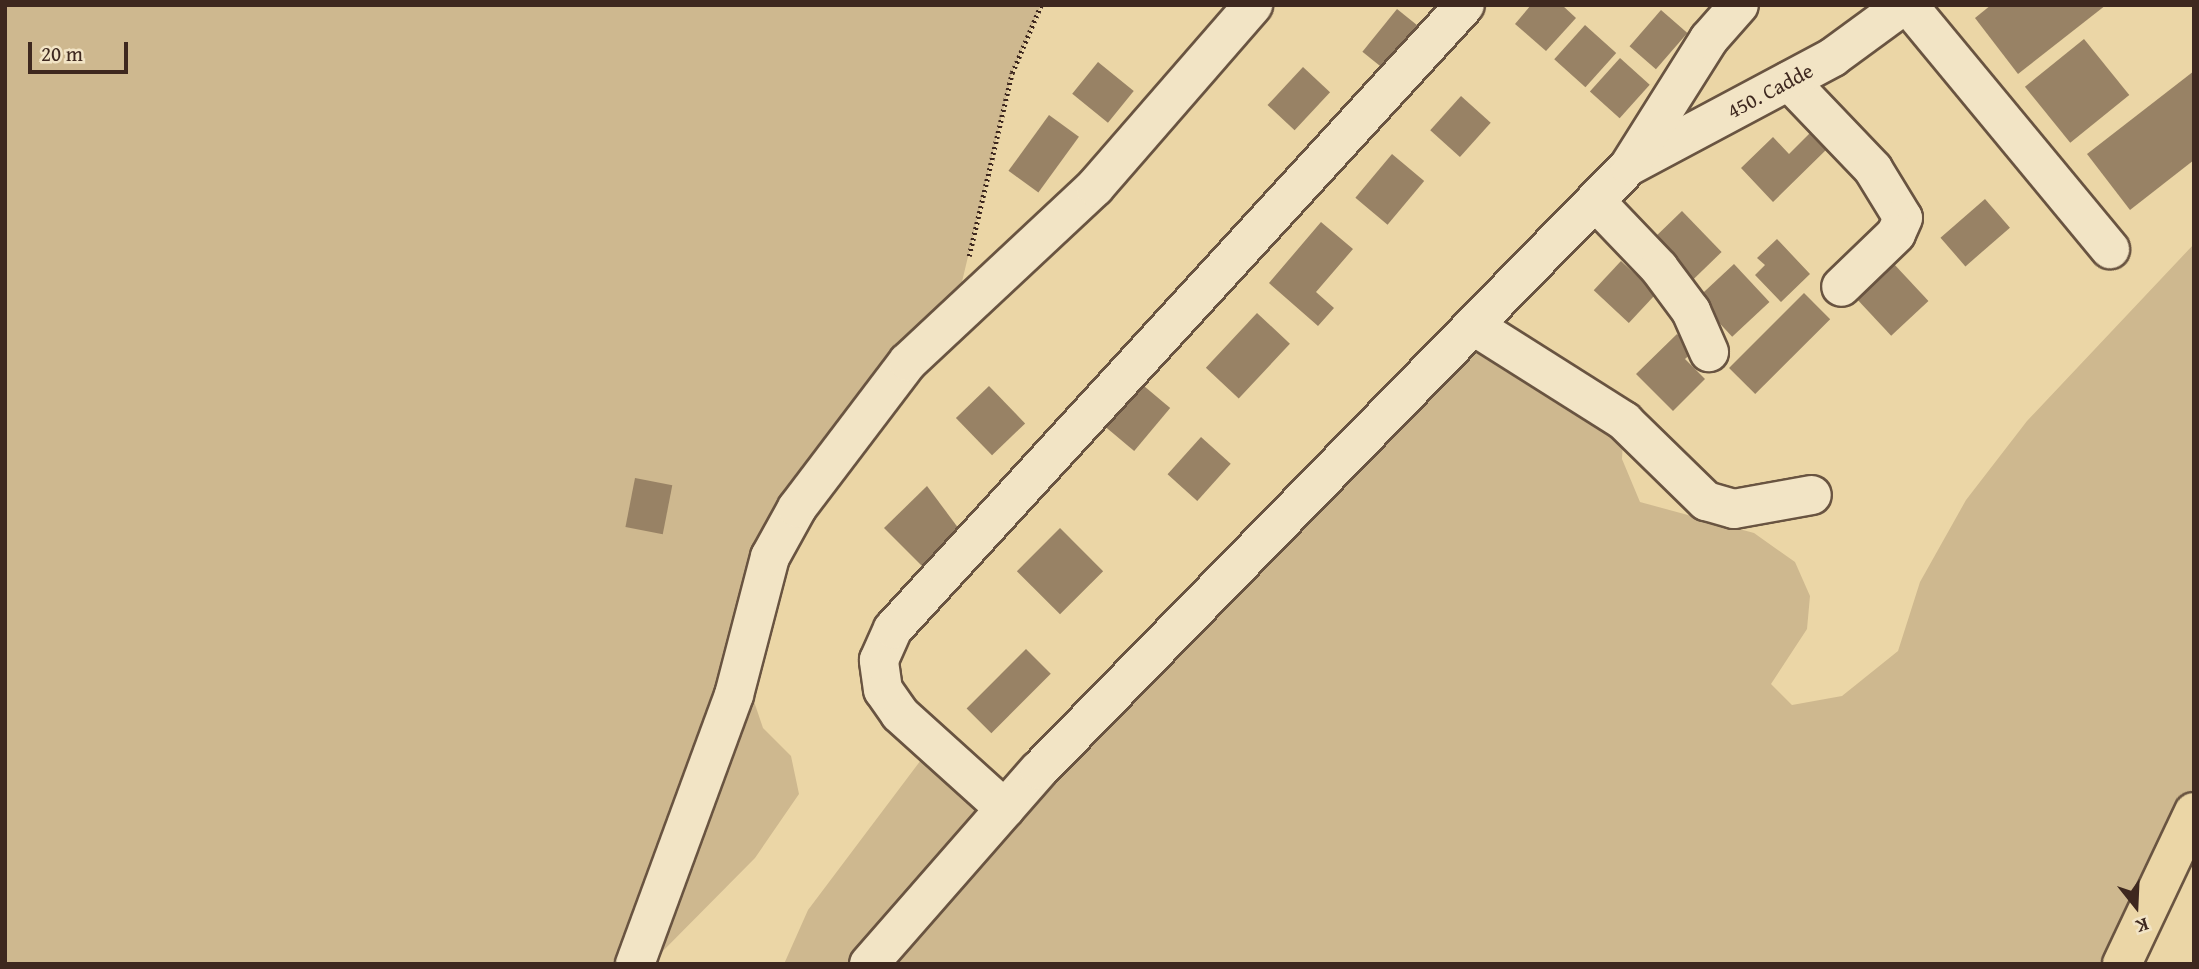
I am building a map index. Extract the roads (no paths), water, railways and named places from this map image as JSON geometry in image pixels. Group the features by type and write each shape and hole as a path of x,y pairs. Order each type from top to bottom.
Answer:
{"main road":[{"path":"2122,964 2194,813"}],"street":[{"path":"635,964 734,695 770,557 797,508 908,362 1095,187 1253,5"},
{"path":"1005,809 900,714 883,690 879,660 893,629 1465,5"},
{"path":"1906,5 2110,249"},
{"name":"450. Cadde","path":"1629,166 1789,81 1906,5"},
{"path":"869,964 1005,809 1629,166 1709,39 1733,7"},
{"path":"1789,81 1873,169 1902,218 1896,234 1841,287"},
{"path":"1595,201 1659,268 1691,310 1709,352"},
{"path":"1474,326 1624,421 1706,501 1734,509 1812,495"}]}
